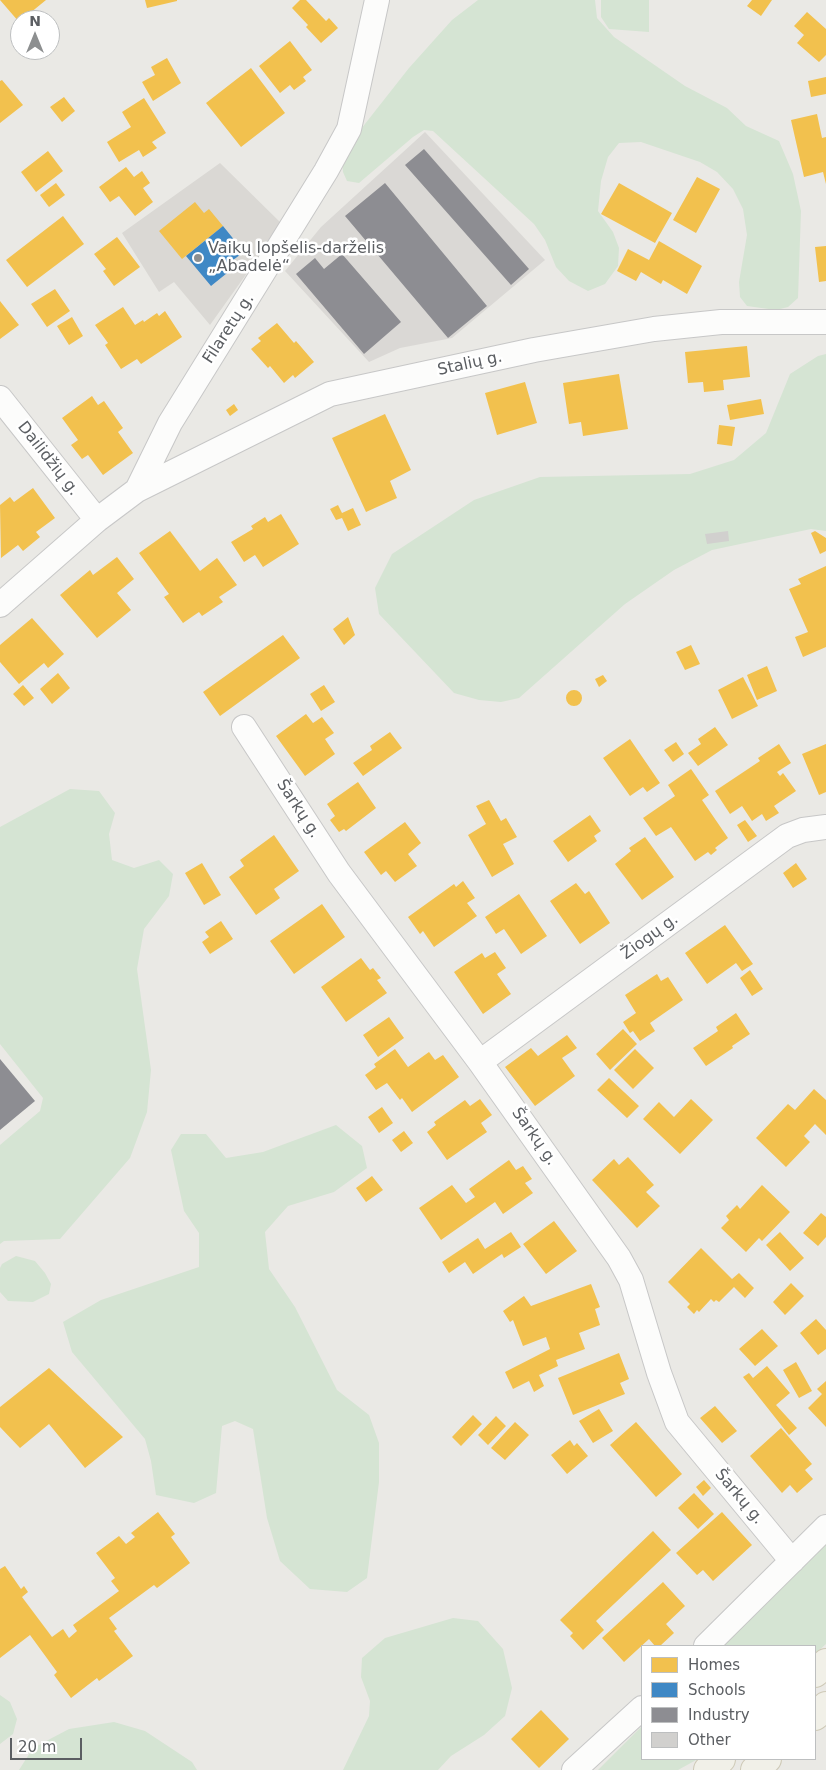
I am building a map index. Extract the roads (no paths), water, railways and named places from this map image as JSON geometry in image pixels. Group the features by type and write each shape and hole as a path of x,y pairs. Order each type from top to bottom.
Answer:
{"main road":[{"path":"816,1672 826,1663"},
{"path":"816,1715 826,1706"},
{"path":"708,1770 719,1760"},
{"path":"755,1770 766,1760"}],"street":[{"name":"Filaretų g.","path":"0,606 97,520 136,490 170,423 326,171 349,129 378,0"},
{"name":"Stalių g.","path":"136,490 330,394 534,350 654,329 721,322 826,322"},
{"name":"Dailidžių g.","path":"0,398 97,520"},
{"name":"Šarkų g.","path":"244,726 339,872 480,1062 619,1258 631,1280 659,1373 677,1422 792,1561"},
{"name":"Žiogų g.","path":"480,1062 787,836 803,830 826,826"},
{"path":"707,1645 826,1527"},
{"path":"574,1770 641,1709"}],"place":[{"name":"Vaikų lopšelis-darželis „Abadelė“","path":"198,258"}]}
